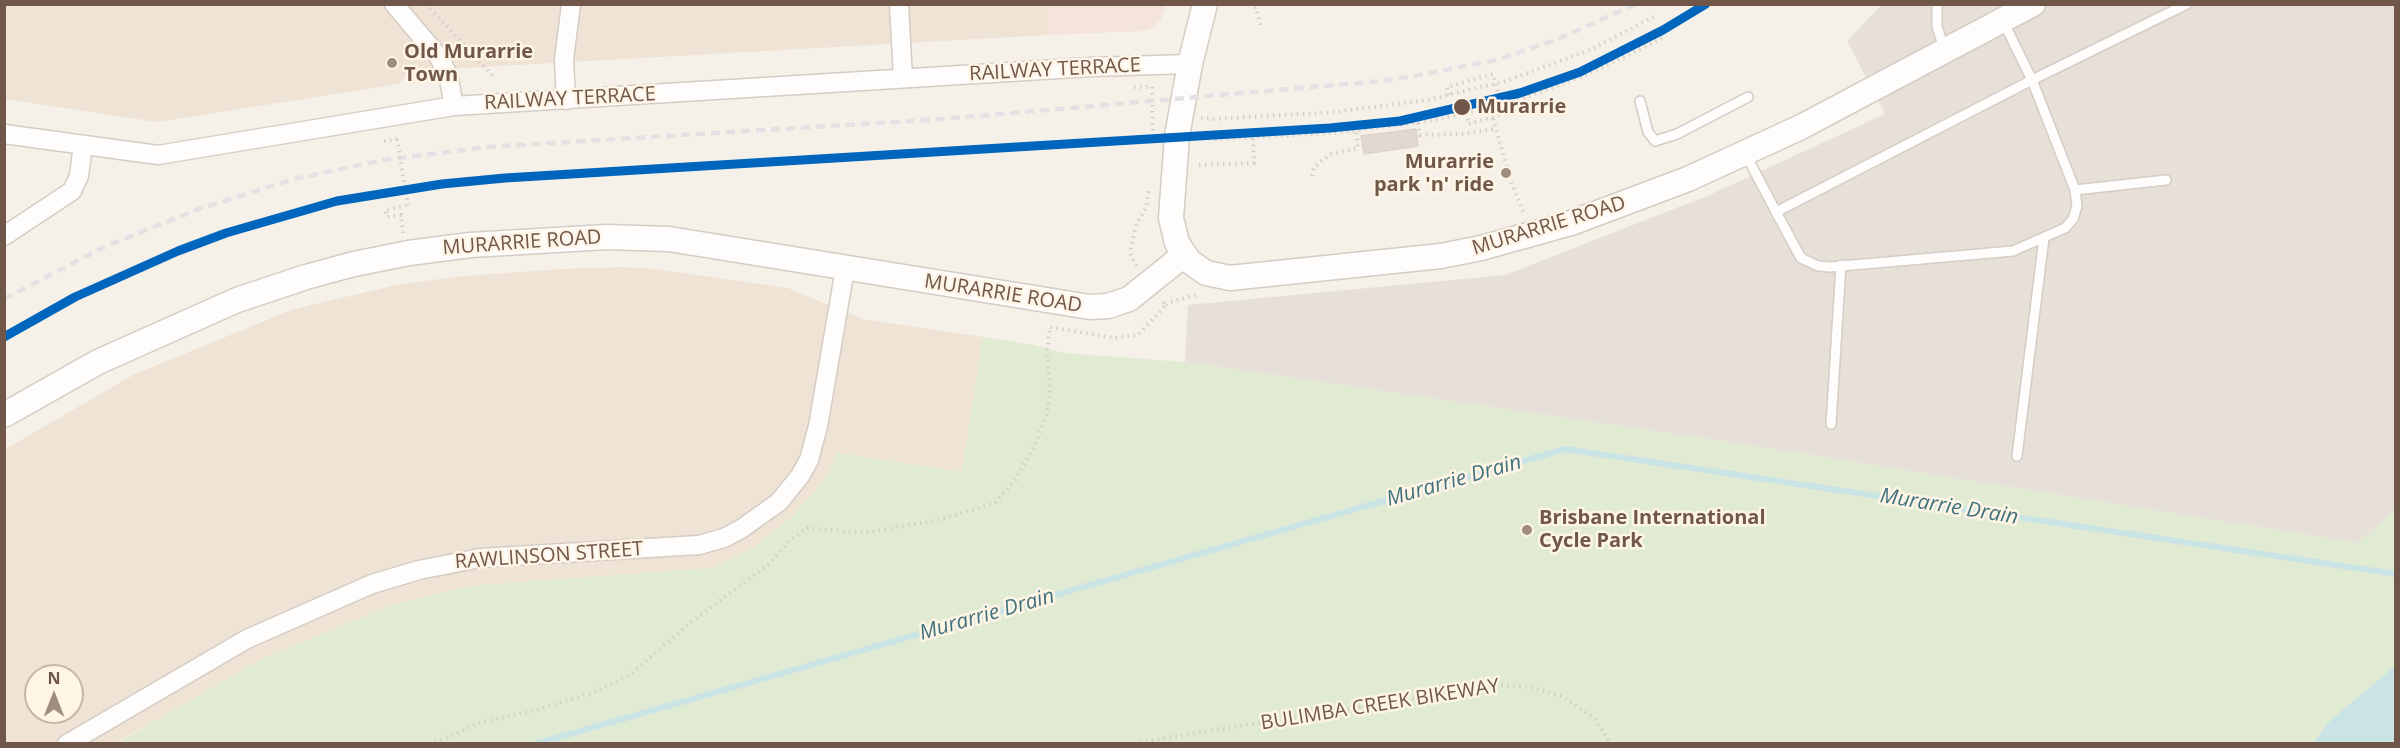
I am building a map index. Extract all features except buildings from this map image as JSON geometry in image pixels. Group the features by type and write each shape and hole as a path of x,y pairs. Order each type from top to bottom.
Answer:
{"street":[{"path":"394,4 438,56 448,74 454,106"},
{"path":"566,100 564,60 571,4"},
{"path":"899,4 903,78"},
{"path":"1184,255 1174,234 1171,210 1177,136 1190,63 1204,4"},
{"name":"MURARRIE ROAD","path":"4,415 99,362 237,300 306,277 409,253 470,245 527,240 636,237 706,244 845,269 1078,306 1099,307 1129,299 1184,255 1206,273 1230,278 1441,256 1481,249 1571,223 1681,182 1801,127 2033,4"},
{"name":"RAILWAY TERRACE","path":"4,134 146,154 171,154 454,106 1190,63"},
{"path":"4,236 72,191 79,176 83,145"},
{"name":"RAWLINSON STREET","path":"67,744 247,639 372,584 419,570 480,558 699,545 724,538 741,529 779,502 795,484 809,460 818,426 845,269"}],"lane":[{"path":"1937,4 1937,26 1945,51"},
{"path":"1776,212 2032,80 2187,4"},
{"path":"1744,153 1801,258 1818,266 2013,250 2066,228 2073,219 2077,206 2074,190 2032,80 2002,21"},
{"path":"1640,101 1648,132 1655,141 1677,134 1748,97"},
{"path":"2074,190 2166,180"},
{"path":"2017,456 2044,238"},
{"path":"1831,424 1841,265"}],"path":[{"path":"426,4 495,78"},
{"path":"1249,4 1256,8 1261,26"},
{"path":"1201,118 1336,112 1427,100 1506,81 1580,54 1657,15"},
{"path":"1215,140 1356,130 1418,123 1510,103 1586,75 1663,38"},
{"path":"1449,94 1447,87 1493,74 1504,114 1469,124 1466,113"},
{"path":"1131,86 1152,87 1153,147"},
{"path":"1490,107 1511,182 1524,210"},
{"path":"1418,123 1420,135 1460,134 1496,129"},
{"path":"1312,176 1314,167 1331,154 1358,148 1356,130"},
{"path":"1198,165 1254,163 1253,137"},
{"path":"384,141 397,139 408,205 385,210 387,217 401,215 404,232 395,234"},
{"path":"1138,269 1130,253 1137,223 1146,208 1150,182"},
{"path":"429,744 478,723 533,711 589,694 630,675 690,623 769,564 789,542 807,528 865,533 942,519 995,503 1016,479 1036,442 1047,413 1050,393 1047,351 1050,327 1115,338 1138,335 1166,305 1161,300"},
{"name":"BULIMBA CREEK BIKEWAY","path":"1128,744 1498,685 1531,687 1564,698 1594,718 1611,744"}],"shaded area":[{"path":"1048,4 1048,35 411,71 399,84 157,122 5,99 4,5"},
{"path":"1048,4 1166,5 1160,21 1144,31 1048,35"},
{"path":"1881,5 2395,5 2395,509 2358,543 1736,443 1185,362 1188,305 1505,275 1707,196 1885,114 1847,41"},
{"path":"624,267 662,270 788,288 862,319 983,337 962,472 837,453 831,469 821,484 792,517 757,545 712,568 480,585 440,593 390,606 260,660 116,743 5,743 4,450 135,374 294,309 401,284 465,276"}],"green space":[{"name":"Brisbane International Cycle Park","path":"983,337 1034,345 1064,353 1185,362 1736,443 2358,543 2395,509 2395,743 116,744 260,660 390,606 480,585 712,568 757,545 792,517 821,484 831,469 837,453 962,472"}],"water":[{"path":"2395,666 2395,743 2313,743 2330,721"}],"waterway":[{"name":"Murarrie Drain","path":"535,744 1565,449 2396,574"}],"railway":[{"path":"4,299 106,246 199,209 294,179 384,160 487,147 943,119 1382,81 1496,60 1556,40 1636,4"}],"transit line":[{"path":"4,337 75,297 178,251 226,233 337,201 442,184 505,178 1330,128 1400,121 1520,93 1580,72 1663,30 1706,4"}],"place":[{"name":"Old Murarrie Town","path":"392,63"},
{"name":"Murarrie","path":"1462,107"},
{"name":"Murarrie park 'n' ride","path":"1506,173"},
{"name":"Brisbane International Cycle Park","path":"1527,530"}]}
